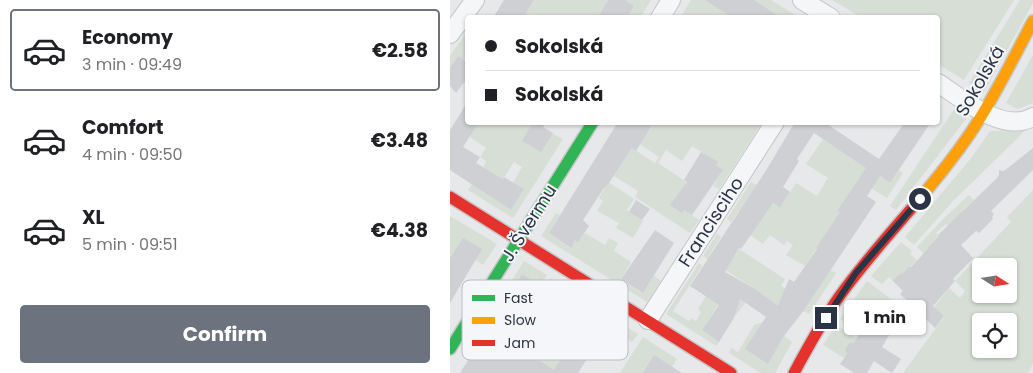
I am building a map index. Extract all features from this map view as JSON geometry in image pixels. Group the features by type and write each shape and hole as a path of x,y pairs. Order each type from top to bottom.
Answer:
{"street":[{"path":"450,34 475,0"},
{"path":"662,15 671,0"},
{"path":"802,0 826,15"},
{"name":"Sokolská","path":"794,373 812,340 856,273 955,156 984,112 1033,21"},
{"path":"940,84 1000,120 1011,122 1023,121 1033,117"},
{"name":"J. Švermu","path":"494,280 591,125"},
{"name":"Francisciho","path":"648,320 773,125"},
{"path":"450,197 584,280"},
{"path":"628,308 731,373"},
{"name":"J. Švermu","path":"450,349 462,330"}],"shaded area":[{"path":"534,0 608,0 598,15 525,15"},
{"path":"625,0 651,0 642,15 629,15 634,6"},
{"path":"691,0 771,0 795,15 682,15"},
{"path":"832,0 1014,0 964,80 940,65 940,15 858,15"},
{"path":"1020,0 1033,0 1033,3 984,92 969,83"},
{"path":"465,35 464,60 458,56 450,67 450,56"},
{"path":"1033,55 1033,103 1017,109 1006,103"},
{"path":"957,105 965,111 966,119 896,210 890,206"},
{"path":"1033,123 953,201 914,245 905,237 972,157 990,131 1008,130"},
{"path":"472,125 537,125 563,139 513,218 468,190 472,184 511,210 523,190 513,183 522,167 514,162 503,179 483,167 486,161 480,157 486,148 470,137"},
{"path":"650,125 761,125 719,189 713,186 723,170 716,165 717,162 692,146 682,161 666,150 658,163 686,183 671,205 684,210 699,220 690,233 635,197 638,191 614,176 632,148 655,163 659,157 635,141 643,130 648,132 652,126"},
{"path":"823,139 890,183 899,170 903,173 887,198 858,180 805,266 786,255 793,245 787,241 784,245 770,235 763,244 750,235 772,203 780,208 796,183 817,196 828,178 806,164"},
{"path":"608,182 634,199 627,210 643,221 633,238 616,228 619,223 597,211 603,201 599,198"},
{"path":"751,182 757,185 731,222 727,219"},
{"path":"1033,190 1033,364 1028,373 903,373 944,317 934,307 949,288 960,298 965,291 955,281 972,263 972,303 1018,302 1018,258 977,258 1011,222 1007,217"},
{"path":"969,195 974,200 964,209 955,223 969,237 965,242 946,224 936,233 939,236 927,248 935,257 943,272 917,247"},
{"path":"556,213 560,215 549,233 570,248 575,240 578,241 585,233 605,245 609,238 618,243 614,251 631,262 621,279 622,280 612,280 541,236"},
{"path":"450,216 497,244 483,265 475,260 463,238 450,258"},
{"path":"717,234 721,237 709,256 727,268 739,249 785,279 781,286 790,291 803,311 798,317 745,349 768,364 784,336 792,342 775,373 761,373 729,353 731,348 738,352 754,325 770,317 755,289 703,256"},
{"path":"901,242 912,251 910,254 917,260 902,274 898,275 894,282 889,277 882,284 871,276"},
{"path":"524,261 547,275 544,280 531,280 522,274 521,280 512,280"},
{"path":"699,263 702,266 673,311 689,321 692,318 696,321 701,312 698,309 706,296 713,291 747,301 735,316 718,305 702,330 719,342 716,346 666,314"},
{"path":"830,270 836,273 809,314 803,311"},
{"path":"654,276 661,281 647,302 628,290 628,284 642,293"},
{"path":"867,281 905,310 900,317 879,305 862,330 840,319"},
{"path":"836,325 879,353 854,343 849,343 845,349 847,354 844,358 823,345"},
{"path":"628,328 638,334 632,342 628,340"},
{"path":"643,337 677,359 668,373 620,373"},
{"path":"531,360 586,360 578,373 544,373"}],"building":[{"path":"504,0 534,0 525,15 495,15"},
{"path":"608,0 625,0 634,6 629,15 599,15"},
{"path":"705,0 754,0 776,15 728,15"},
{"path":"458,56 465,61 465,81 456,93 450,86 450,67"},
{"path":"465,106 465,125 477,125 463,147 480,157 476,163 524,189 511,210 450,170 450,130"},
{"path":"531,125 544,125 543,127 553,133 541,152 522,141"},
{"path":"616,125 652,125 636,151 632,148 583,220 589,226 578,242 575,240 571,248 549,233"},
{"path":"793,125 828,125 879,159 903,125 929,125 890,183 880,176 867,196 876,202 804,310 784,336 768,364 745,349 766,317 740,299 734,318 719,342 702,330 719,305 690,286 767,169","holes":["814,133 866,168 837,211 840,212 794,282 789,279 778,306 755,289 725,272 739,248 741,249 773,203 780,208 790,192 783,187 799,161 797,159"]},
{"path":"1033,148 1033,170 991,211 994,214 993,219 979,233 976,231 961,245 973,258 953,279 955,281 933,306 944,316 935,328 900,294 903,291 893,281 898,275 911,267 938,235 997,178 999,170 1004,171"},
{"path":"701,152 718,162 716,165 723,170 692,215 684,210 682,213 670,205 687,182 684,180"},
{"path":"636,200 650,209 642,220 629,212"},
{"path":"655,230 674,243 643,293 628,283 628,280 621,279"},
{"path":"463,238 482,249 450,303 450,258"},
{"path":"522,274 531,280 518,280"},
{"path":"879,305 900,317 882,347 901,359 892,373 874,361 867,373 854,373 840,364 847,354 845,349 849,343 854,343 864,326 863,320 868,320"},
{"path":"654,355 682,373 643,373"},
{"path":"468,360 538,360 554,370 560,360 586,360 578,373 460,373"}],"traffic: fast":[{"path":"493,280 591,125"},
{"path":"450,349 462,330"}],"traffic: slow":[{"path":"911,209 946,167 977,123 1033,21"}],"traffic: jam":[{"path":"450,197 583,280"},
{"path":"794,373 839,297 911,209"},
{"path":"628,308 731,373"}],"route":[{"path":"826,318 856,273 920,199"}]}
